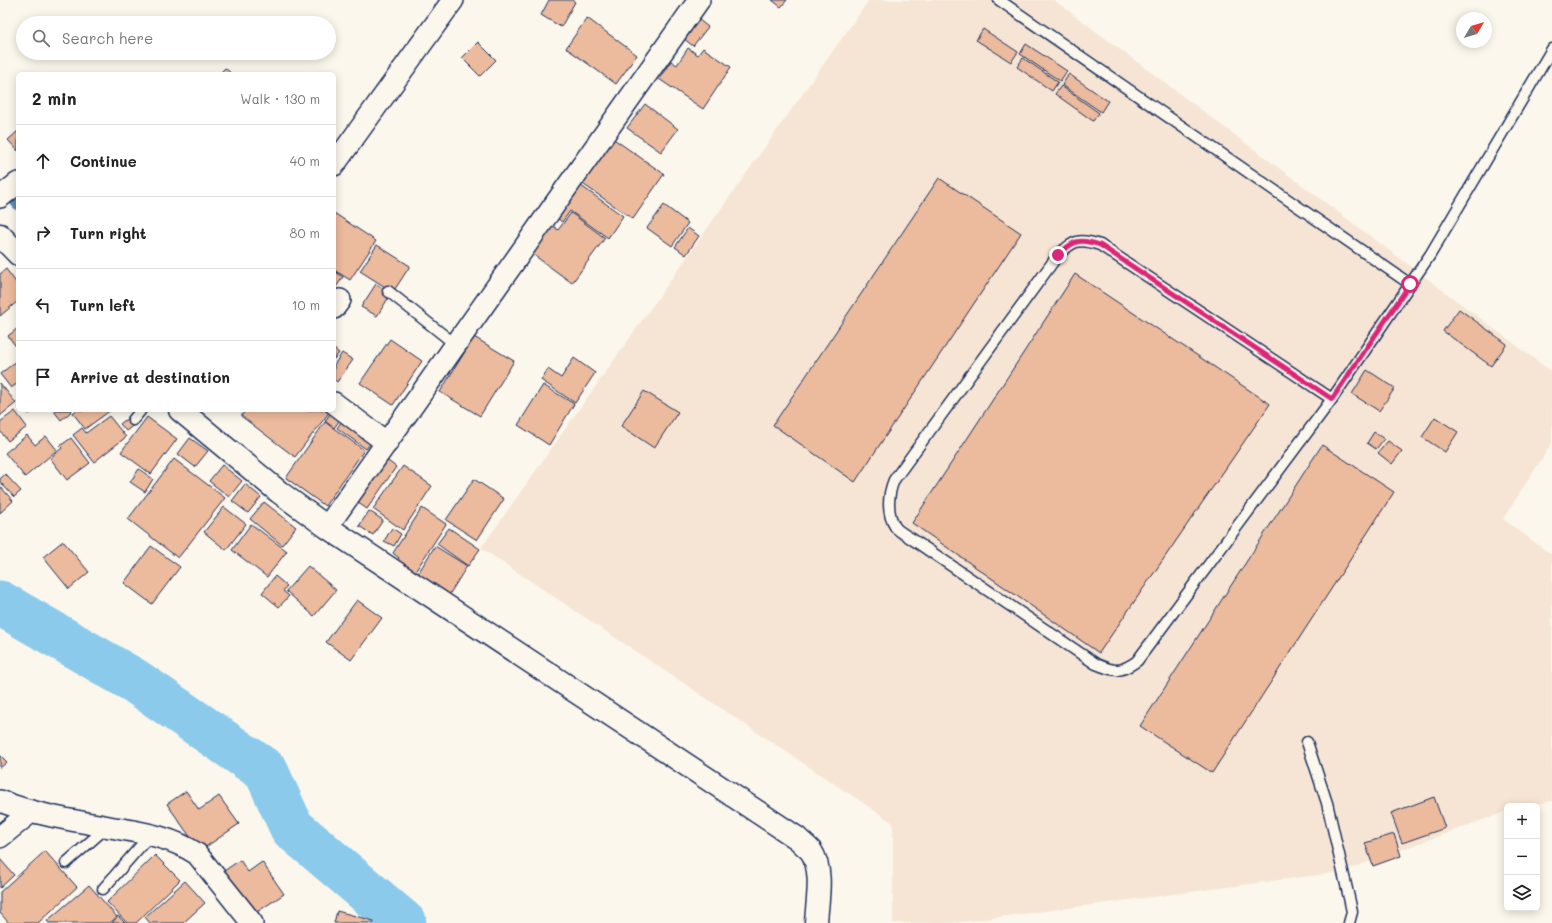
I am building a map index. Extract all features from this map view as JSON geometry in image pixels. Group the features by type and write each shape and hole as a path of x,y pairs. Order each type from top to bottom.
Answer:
{"street":[{"path":"336,162 453,0"},
{"path":"327,527 700,0"},
{"path":"0,198 16,185"},
{"path":"0,235 16,252"},
{"path":"336,405 387,443"},
{"path":"182,412 278,492 327,527 797,838 810,851 817,866 816,923"},
{"path":"0,801 30,812 151,834 187,847 197,854 252,923"},
{"path":"0,837 30,812"}],"lane":[{"path":"999,0 1410,284"},
{"path":"1332,399 1100,245 1085,240 1069,245 1058,255 894,480 890,490 889,500 891,515 897,528 906,536 1096,664 1110,670 1125,669 1137,661 1332,399 1430,255 1552,49"},
{"path":"388,291 456,345"},
{"path":"133,420 139,412"},
{"path":"1307,742 1327,803 1350,902 1352,912 1349,923"},
{"path":"66,863 107,827"},
{"path":"103,889 151,834"}],"shaded area":[{"path":"869,0 1054,0 1552,372 1552,443 1503,519 1552,555 1552,801 1540,804 1504,803 1504,812 1341,872 953,923 893,923 893,823 481,548"}],"building":[{"path":"549,0 572,0 575,2 561,27 541,15"},
{"path":"772,0 787,0 781,7"},
{"path":"693,15 708,27 693,46 678,34"},
{"path":"587,18 637,55 616,84 566,48"},
{"path":"983,29 1018,52 1011,62 976,40"},
{"path":"478,42 496,60 480,76 462,58"},
{"path":"1026,44 1067,71 1060,81 1020,54"},
{"path":"688,48 698,55 703,48 731,67 703,109 659,79 671,61 677,65"},
{"path":"1023,58 1058,82 1052,91 1017,67"},
{"path":"225,68 230,72 221,72"},
{"path":"1069,74 1108,101 1101,112 1062,85"},
{"path":"1061,86 1099,113 1093,121 1055,94"},
{"path":"645,104 678,129 661,152 627,128"},
{"path":"16,133 16,149 8,140"},
{"path":"608,135 664,174 633,219 577,180"},
{"path":"939,178 1021,233 855,482 773,425"},
{"path":"577,183 623,216 608,238 570,211 562,222 554,216"},
{"path":"664,205 688,223 672,246 647,228"},
{"path":"571,213 605,238 572,283 531,253 551,224 558,230"},
{"path":"336,214 376,241 350,280 336,271"},
{"path":"688,228 699,236 686,255 675,247"},
{"path":"377,245 410,266 393,292 360,271"},
{"path":"6,269 16,282 16,303 0,316 0,274"},
{"path":"336,272 343,277 336,287"},
{"path":"1075,274 1270,404 1099,653 912,523"},
{"path":"376,284 384,289 382,292 389,297 377,316 361,307"},
{"path":"1459,309 1507,344 1491,366 1443,331"},
{"path":"16,330 16,346 8,336"},
{"path":"474,337 514,361 480,416 440,392"},
{"path":"390,339 422,361 393,405 360,383"},
{"path":"342,353 353,360 337,382 336,381 336,362"},
{"path":"574,358 595,373 575,403 541,380 548,369 561,378"},
{"path":"16,362 16,384 11,388 0,374"},
{"path":"1367,370 1395,388 1379,411 1352,394"},
{"path":"0,383 16,403 0,416"},
{"path":"543,385 574,404 549,445 518,425"},
{"path":"644,391 678,412 654,448 621,426"},
{"path":"15,411 27,427 8,441 0,431 0,422"},
{"path":"55,412 71,412 61,420"},
{"path":"74,412 108,412 85,429 73,413"},
{"path":"244,412 329,412 295,457 241,416"},
{"path":"332,412 336,412 342,417 334,428 325,421"},
{"path":"109,416 126,437 94,462 73,435 82,428 86,433"},
{"path":"129,417 135,424 126,431 120,424"},
{"path":"147,417 177,439 151,474 121,452"},
{"path":"345,417 374,439 366,449 337,428"},
{"path":"1435,417 1458,432 1445,452 1422,437"},
{"path":"325,422 364,450 325,506 286,478"},
{"path":"1374,432 1384,439 1376,449 1367,443"},
{"path":"27,435 35,445 46,436 57,450 25,477 5,453"},
{"path":"71,438 90,463 67,480 50,458 62,448 60,446"},
{"path":"190,438 208,451 195,467 178,454"},
{"path":"1388,441 1402,451 1392,464 1378,453"},
{"path":"1322,445 1394,492 1212,773 1140,726"},
{"path":"380,455 396,467 367,509 351,498"},
{"path":"174,459 225,498 178,558 128,519"},
{"path":"222,465 242,481 229,497 209,481"},
{"path":"403,466 432,486 403,530 373,509"},
{"path":"139,469 153,479 145,492 130,482"},
{"path":"5,474 21,491 14,497 0,482 0,479"},
{"path":"474,479 504,499 477,540 446,520"},
{"path":"245,484 261,497 248,513 232,501"},
{"path":"0,486 13,501 0,513"},
{"path":"264,502 296,527 282,545 250,519"},
{"path":"224,507 246,524 226,550 204,532"},
{"path":"422,508 446,524 411,578 393,567 399,558 393,553"},
{"path":"369,511 383,520 373,535 359,526"},
{"path":"251,524 287,551 267,577 232,550"},
{"path":"392,528 401,534 394,546 384,541"},
{"path":"449,528 480,549 468,566 437,544"},
{"path":"63,541 89,572 69,589 43,557"},
{"path":"151,546 180,567 152,604 124,583"},
{"path":"435,546 467,566 449,595 417,575"},
{"path":"308,566 336,590 314,616 286,591"},
{"path":"275,576 287,586 283,591 289,596 279,607 262,593"},
{"path":"357,600 382,618 351,660 326,642"},
{"path":"0,755 7,762 0,768"},
{"path":"186,791 199,810 219,796 239,824 200,851 167,804"},
{"path":"1434,797 1445,828 1402,843 1391,813"},
{"path":"1394,834 1401,856 1373,866 1365,843"},
{"path":"45,851 77,887 38,923 9,923 0,913 0,892"},
{"path":"155,855 180,880 136,923 127,923 107,902"},
{"path":"0,859 14,875 0,888"},
{"path":"240,860 248,872 262,862 284,894 254,914 224,871"},
{"path":"185,881 205,903 183,923 150,923 145,917"},
{"path":"89,885 117,917 110,923 49,923 47,921"},
{"path":"337,911 374,921 374,923 334,923"},
{"path":"118,916 125,923 112,923"}],"waterway":[{"path":"6,193 16,205"},
{"path":"0,603 135,681 266,771 292,828 404,923"}],"route":[{"path":"1058,255 1069,245 1085,240 1100,245 1332,399 1410,284"}]}
